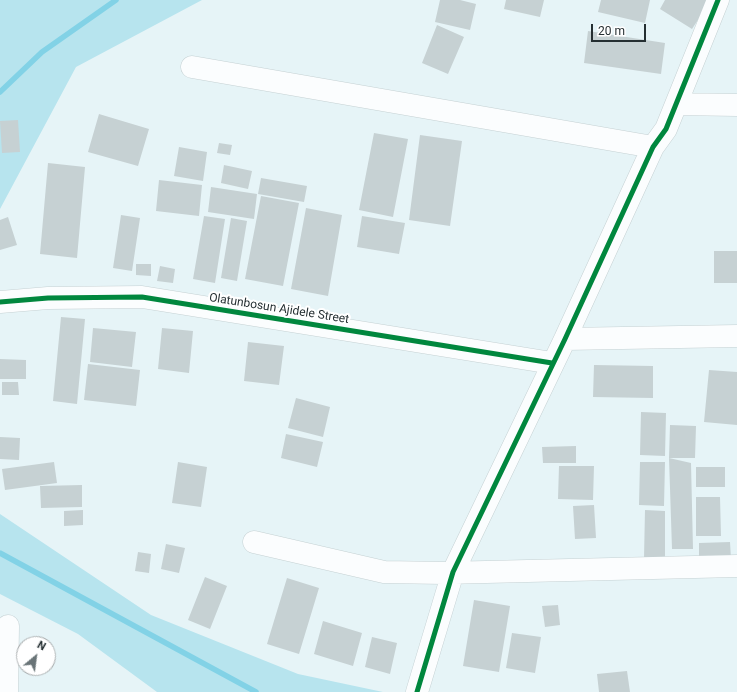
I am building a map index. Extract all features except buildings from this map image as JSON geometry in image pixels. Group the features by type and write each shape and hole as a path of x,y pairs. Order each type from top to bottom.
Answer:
{"street":[{"path":"417,692 453,572 552,363 565,339 653,147 666,129 718,0"},
{"path":"192,67 653,147"},
{"path":"677,104 737,104"},
{"name":"Olatunbosun Ajidele Street","path":"0,302 48,298 142,297 552,363"},
{"path":"565,339 737,336"},
{"path":"254,542 384,572 444,573 737,566"},
{"path":"7,692 8,626"}],"shaded area":[{"path":"0,0 202,0 76,67 0,209"},
{"path":"0,514 151,615 298,674 383,692 157,692 78,634 0,594"}],"waterway":[{"path":"0,92 42,52 116,0"},
{"path":"0,553 256,692"}],"cycle path":[{"path":"417,692 453,572 565,339 653,147 666,129 718,0"},
{"path":"0,302 48,298 142,297 552,363"}]}
